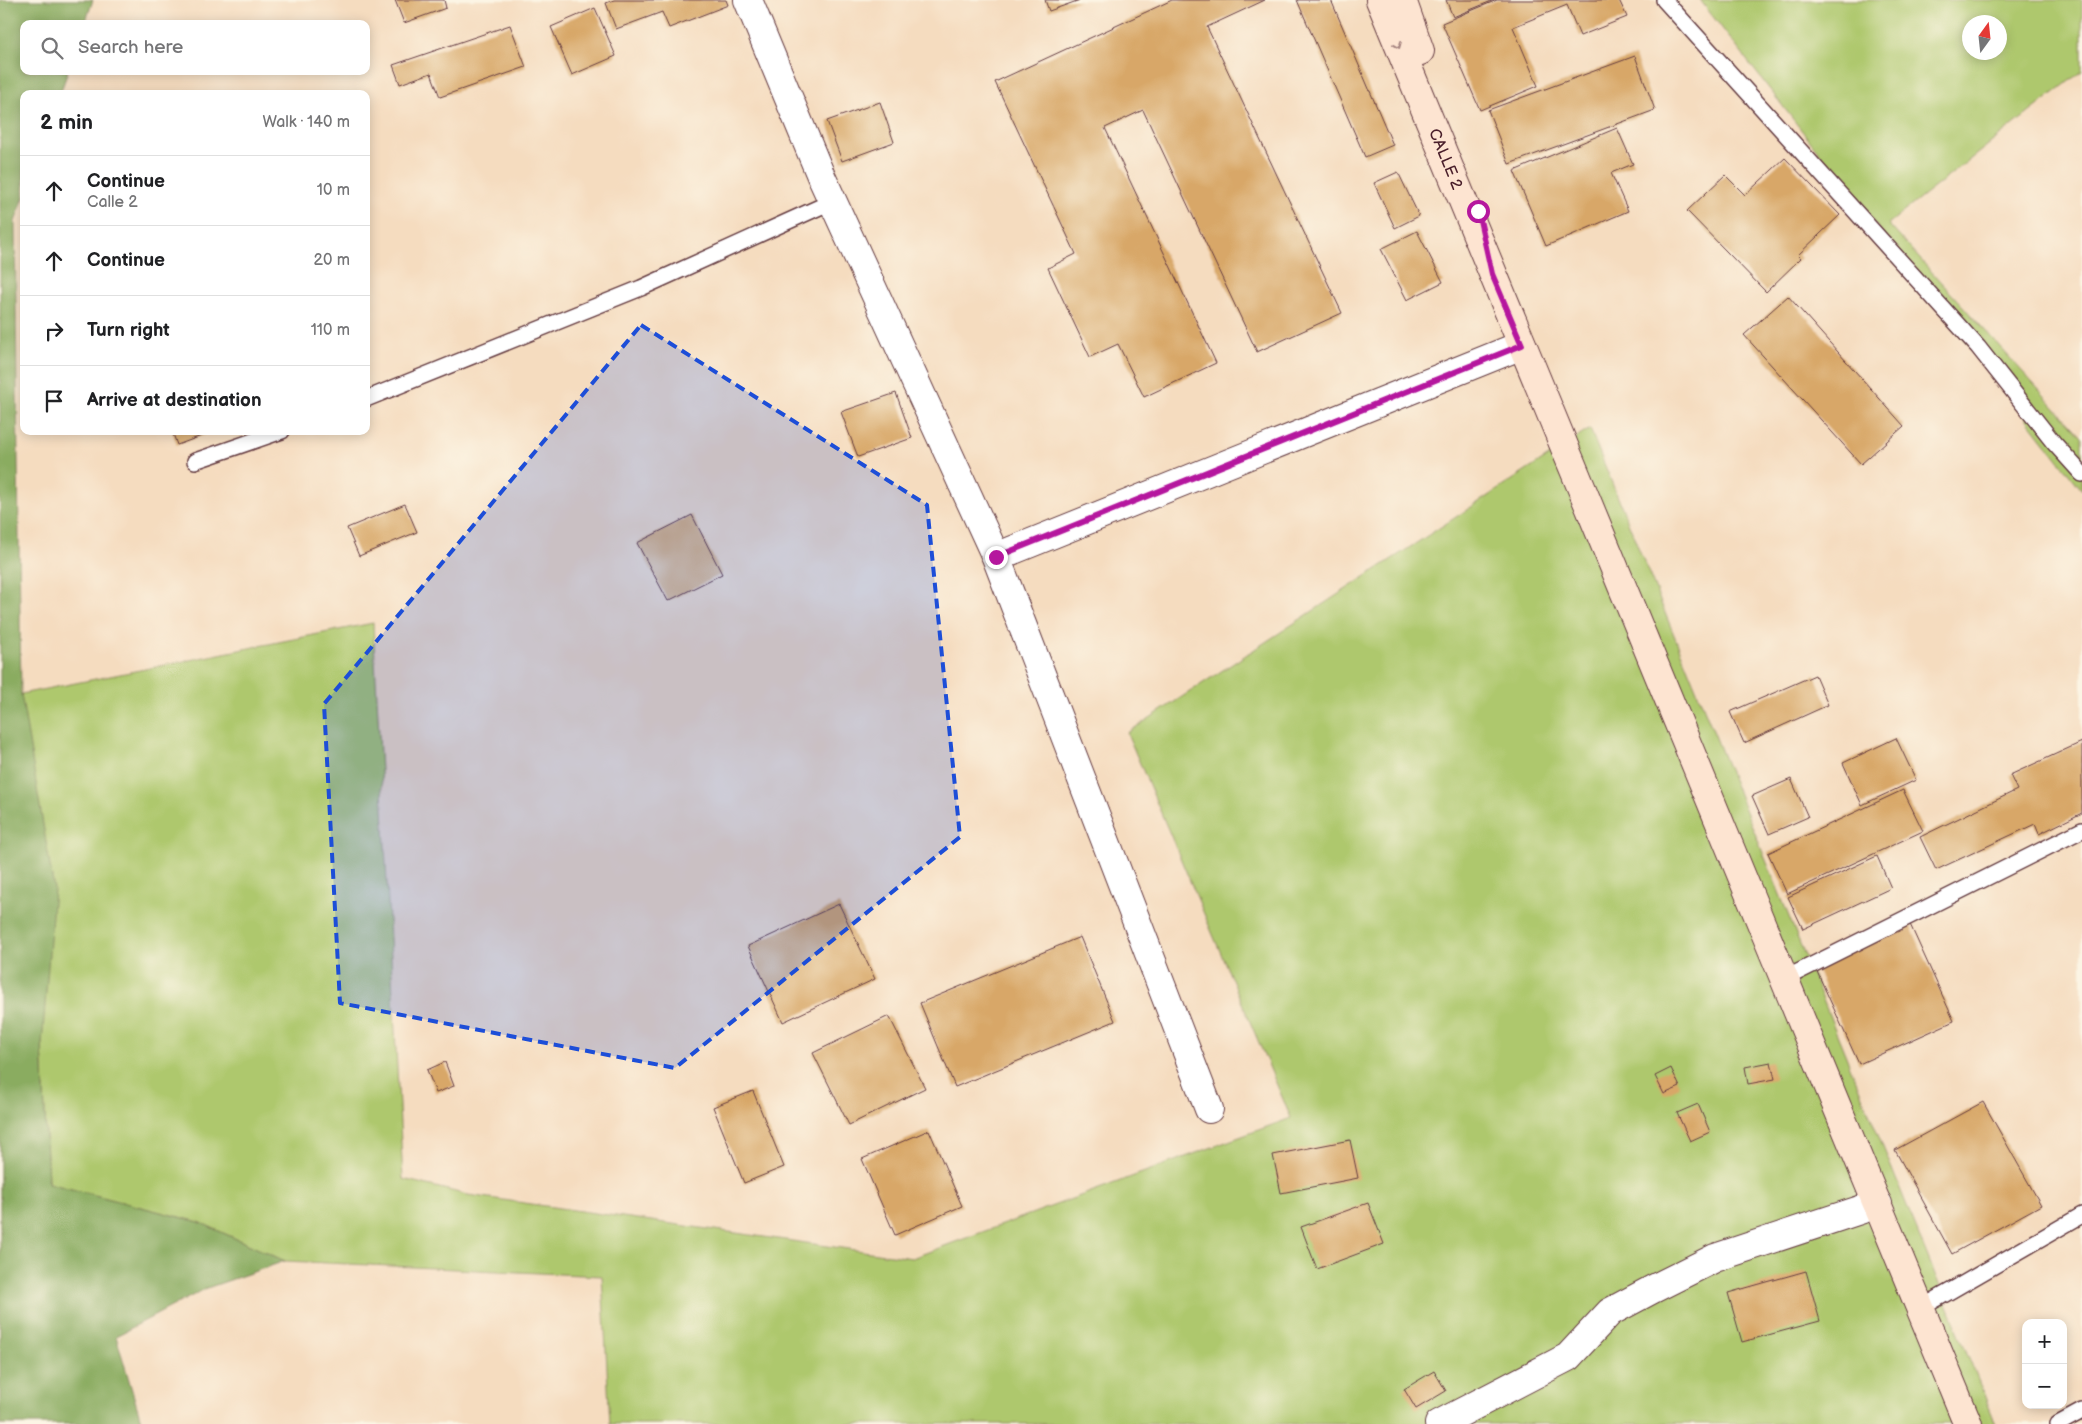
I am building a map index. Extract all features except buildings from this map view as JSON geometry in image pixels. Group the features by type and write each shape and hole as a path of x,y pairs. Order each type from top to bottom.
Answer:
{"main road":[{"name":"CALLE 2","path":"1380,0 1492,274"},
{"name":"CALLE 2","path":"1402,0 1478,211 1492,274"},
{"path":"1492,274 1968,1424"}],"street":[{"path":"748,0 833,201 996,557 1209,1109"},
{"path":"996,557 1522,345"},
{"path":"1439,1424 1568,1357 1610,1312 1653,1289 1715,1258 1878,1204"}],"lane":[{"path":"1664,0 1978,347 2054,443 2082,474"},
{"path":"370,397 641,288 833,201"},
{"path":"196,461 271,435"},
{"path":"1784,979 2082,830"},
{"path":"1921,1308 2082,1215"},
{"path":"2058,1424 2082,1411"}],"highlighted area":[{"path":"641,325 927,505 960,837 675,1068 340,1003 324,704"}],"green space":[{"path":"0,0 93,0 86,20 20,20 20,75 67,75 61,90 20,90 20,208 15,222 21,694 54,889 42,1044 48,1183 199,1222 285,1261 207,1288 116,1336 142,1424 0,1424"},
{"path":"1700,0 2082,0 2082,71 1888,224 2082,437 2082,490"},
{"path":"1590,429 1996,1424 610,1424 602,1276 285,1261 199,1222 48,1183 42,1044 21,694 373,623 403,1179 468,1195 912,1258 1291,1118 1127,733"}],"route":[{"path":"996,557 1522,345 1492,274 1478,211"}]}
